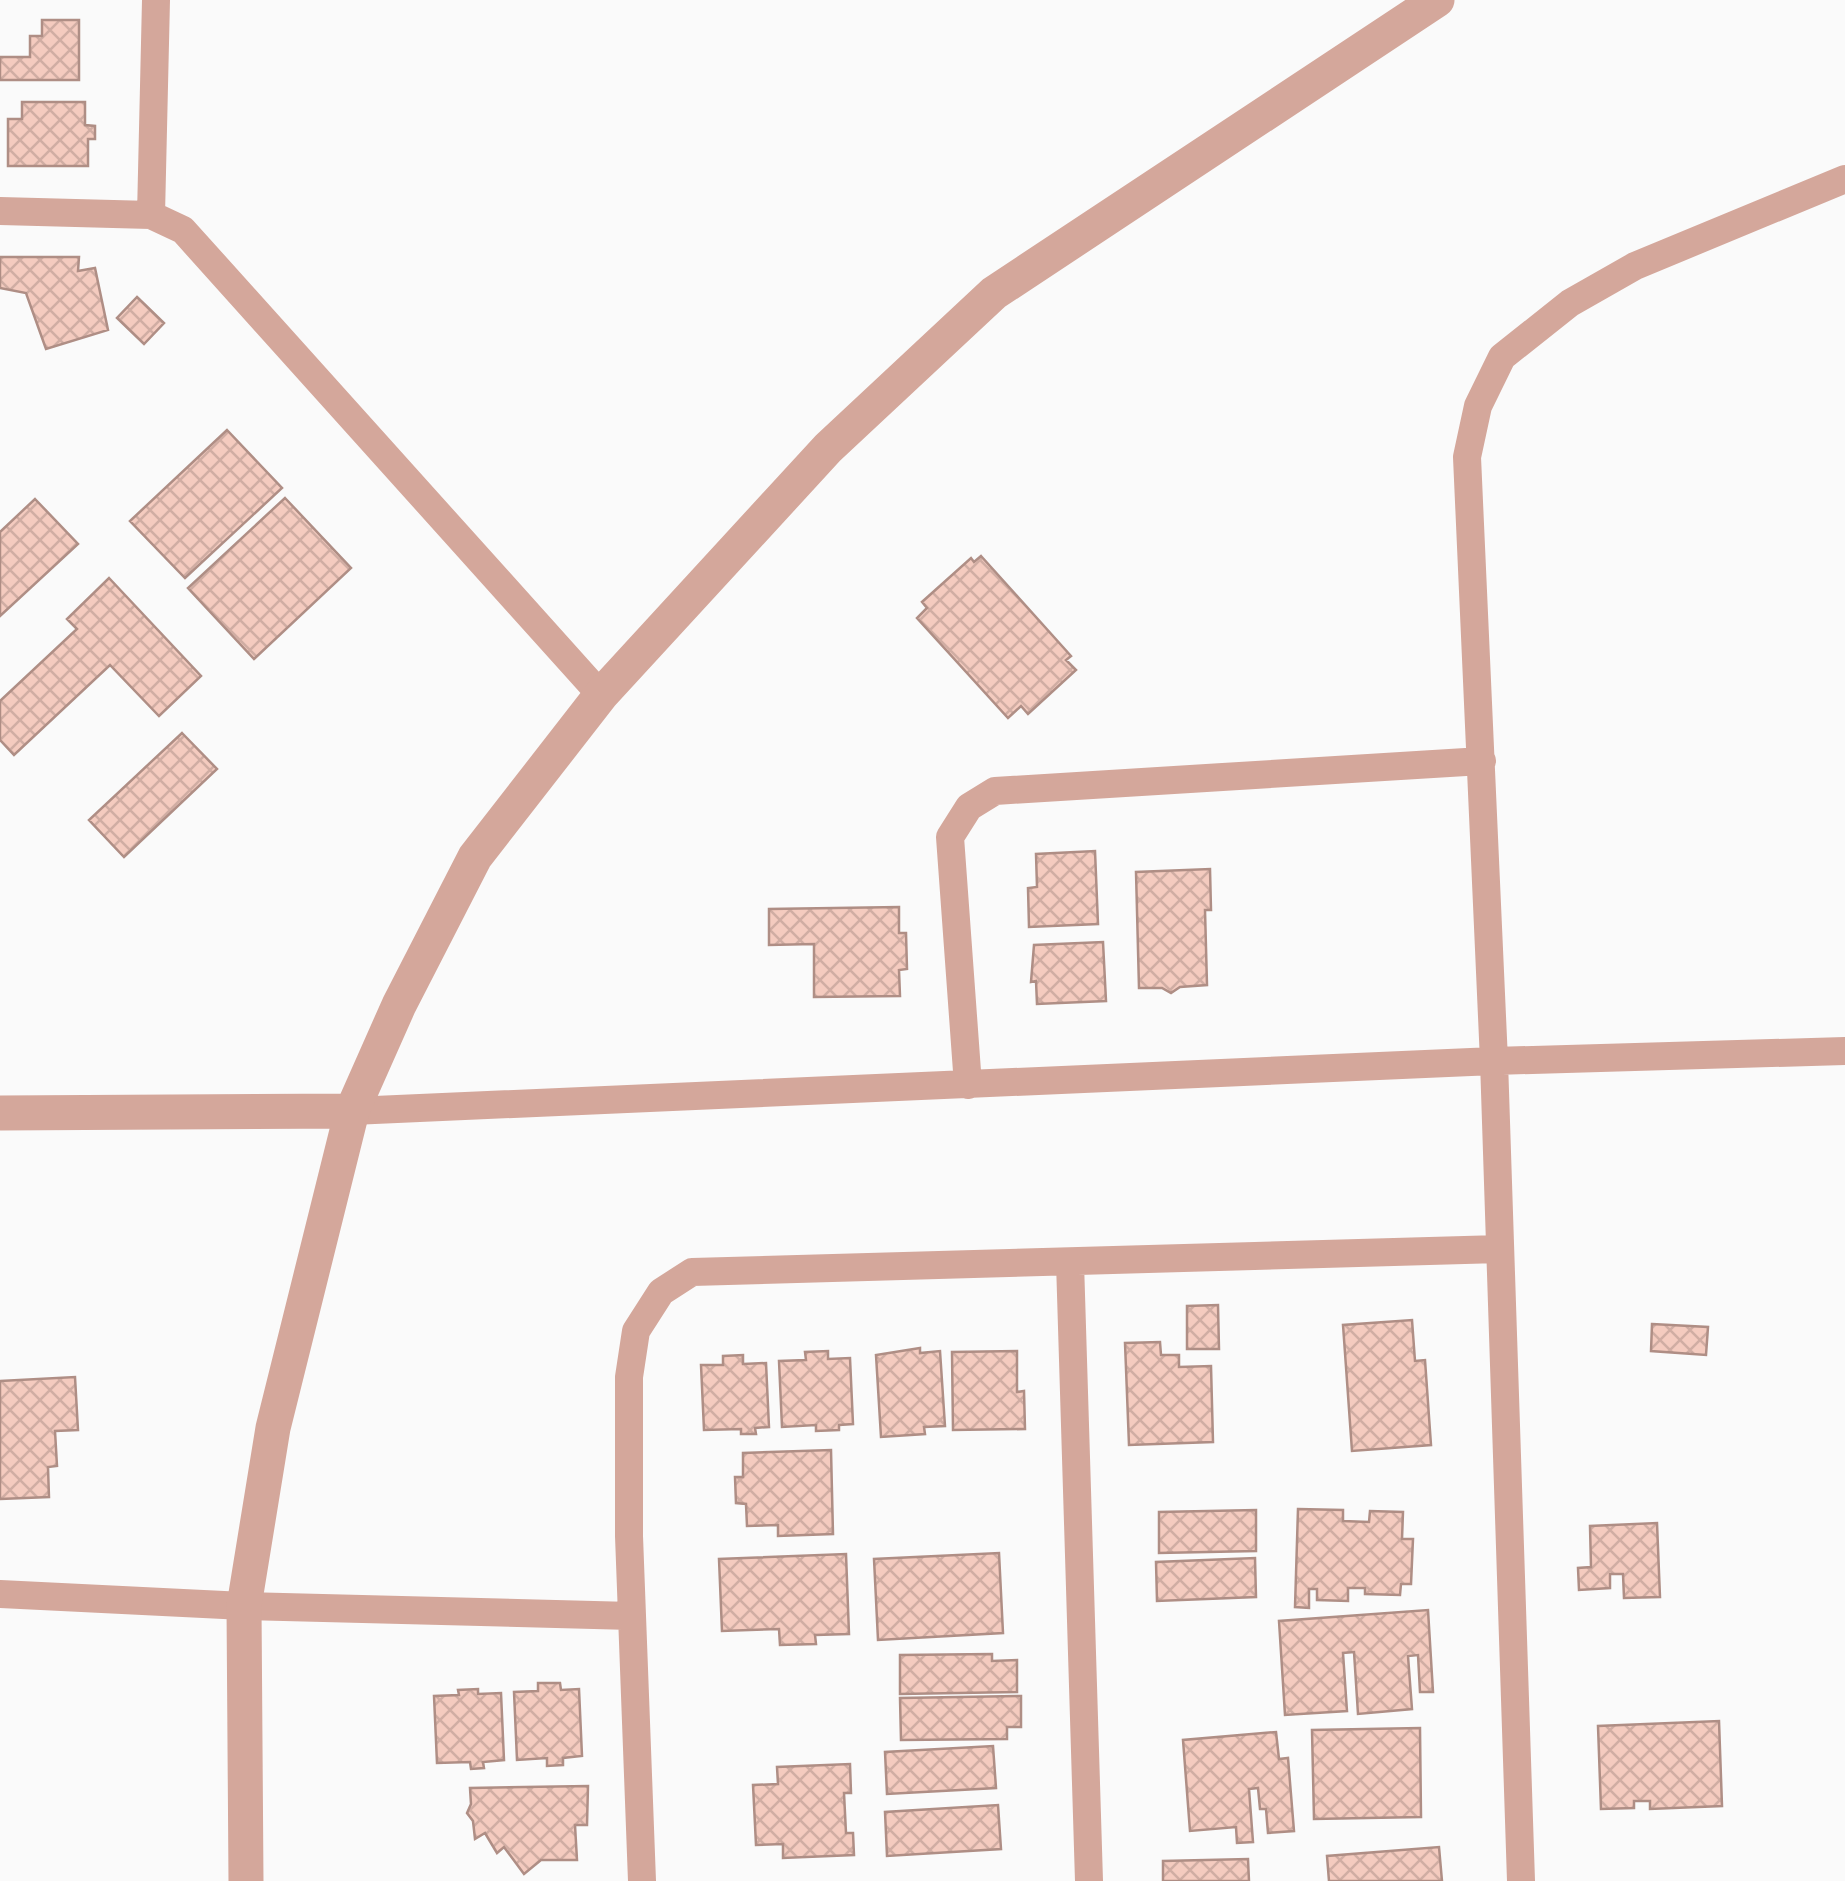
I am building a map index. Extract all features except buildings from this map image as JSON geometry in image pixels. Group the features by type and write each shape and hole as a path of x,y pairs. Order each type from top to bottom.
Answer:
{"street":[{"path":"151,215 156,0"},
{"path":"246,1881 244,1606 273,1428 352,1111 399,1006 475,858 601,695 828,448 994,293 1437,0"},
{"path":"1521,1881 1494,1062 1467,457 1478,406 1502,358 1570,303 1635,266 1845,179"},
{"path":"0,211 151,215 183,230 601,695"},
{"path":"968,1085 950,837 969,807 994,791 1482,761"},
{"path":"0,1113 352,1111 1494,1062 1845,1051"},
{"path":"642,1881 632,1616 629,1377 636,1331 661,1292 692,1272 1500,1249"},
{"path":"1070,1262 1089,1881"},
{"path":"0,1594 244,1606 632,1616"}]}
